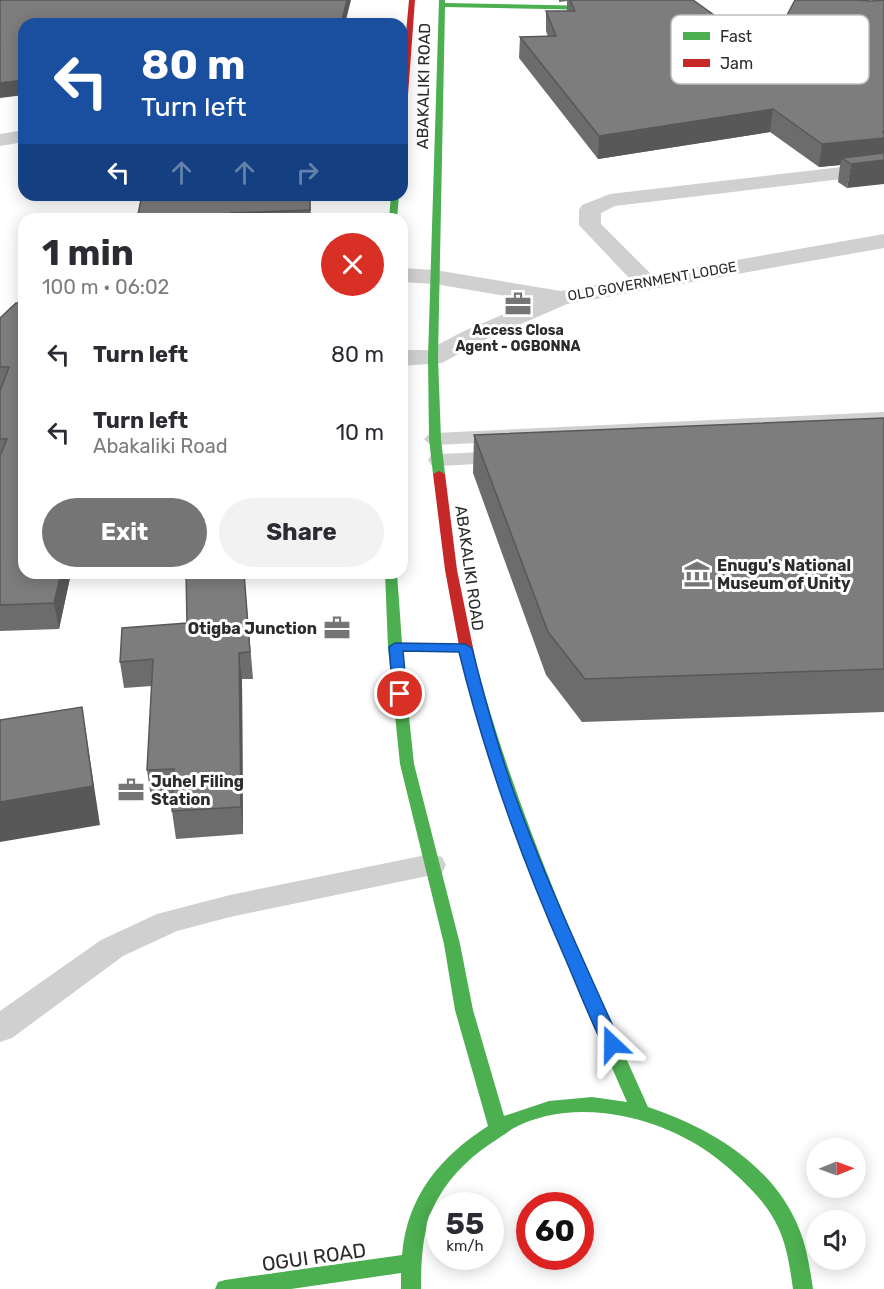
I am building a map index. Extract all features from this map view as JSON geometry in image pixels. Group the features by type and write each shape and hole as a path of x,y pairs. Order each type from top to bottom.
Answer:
{"main road":[{"name":"ABAKALIKI ROAD","path":"408,44 412,0"},
{"path":"442,2 600,9 690,0"},
{"name":"ABAKALIKI ROAD","path":"442,2 433,358 437,449 451,570 465,648 483,722 514,813 549,902 640,1109"},
{"path":"391,579 395,647 407,764 452,944 465,1010 497,1125"},
{"path":"395,647 465,648"},
{"path":"411,1289 409,1263 416,1220 435,1181 463,1150 497,1125 542,1109 590,1103 640,1109 682,1123 720,1145 754,1176 780,1212 797,1253 803,1289"},
{"name":"OGUI ROAD","path":"225,1289 409,1263"}],"street":[{"path":"0,140 18,137"},
{"path":"645,281 590,225 590,210 609,200 884,168"},
{"name":"OLD GOVERNMENT LODGE","path":"433,358 471,337 561,298 645,281 884,241"},
{"path":"408,275 435,276 561,298"},
{"path":"408,358 433,358"}],"lane":[{"path":"437,449 568,431 882,422"},
{"path":"437,449 533,455"},
{"path":"0,1029 112,948 168,922 230,906 431,866"}],"building":[{"path":"0,0 347,0 342,18 18,18 18,81 0,83"},
{"path":"570,0 693,0 714,15 671,15 671,84 869,84 869,15 787,15 795,0 884,0 884,138 822,144 773,109 599,136 520,37 556,36 546,11 575,11"},
{"path":"884,153 884,160 851,164 842,158"},
{"path":"141,201 310,201 310,210 138,213"},
{"path":"18,303 18,579 60,579 54,603 0,605 0,456 7,439 0,439 0,391 9,367 0,367 0,318"},
{"name":"Enugu's National Museum of Unity","path":"884,418 884,669 585,679 548,632 474,435"},
{"path":"186,579 244,579 250,652 239,653 241,807 172,811 174,769 147,770 153,659 120,662 122,628 187,623"},
{"path":"82,707 93,786 0,802 0,720"}],"traffic: fast":[{"path":"439,474 435,439 433,358 442,0"},
{"path":"441,5 597,8 690,0"},
{"path":"394,201 394,213"},
{"path":"391,579 395,647 407,764 452,944 464,1010 497,1125"},
{"path":"395,647 465,648"},
{"path":"470,667 485,724 523,837 640,1109"},
{"path":"411,1289 416,1229 430,1194 453,1163 469,1148 507,1123 549,1109 592,1105 636,1110 678,1125 717,1147 752,1176 785,1220 796,1249 803,1289"},
{"path":"225,1289 409,1263"}],"traffic: jam":[{"path":"408,49 412,0"},
{"path":"439,474 451,570 470,667"}],"place":[{"name":"Access Closa Agent - OGBONNA","path":"518,304"},
{"name":"Enugu's National Museum of Unity","path":"697,574"},
{"name":"Otigba Junction","path":"337,628"},
{"name":"Juhel Filing Station","path":"131,790"}],"route":[{"path":"400,694 395,647 465,648 483,722 514,813 549,902 612,1044"}]}
